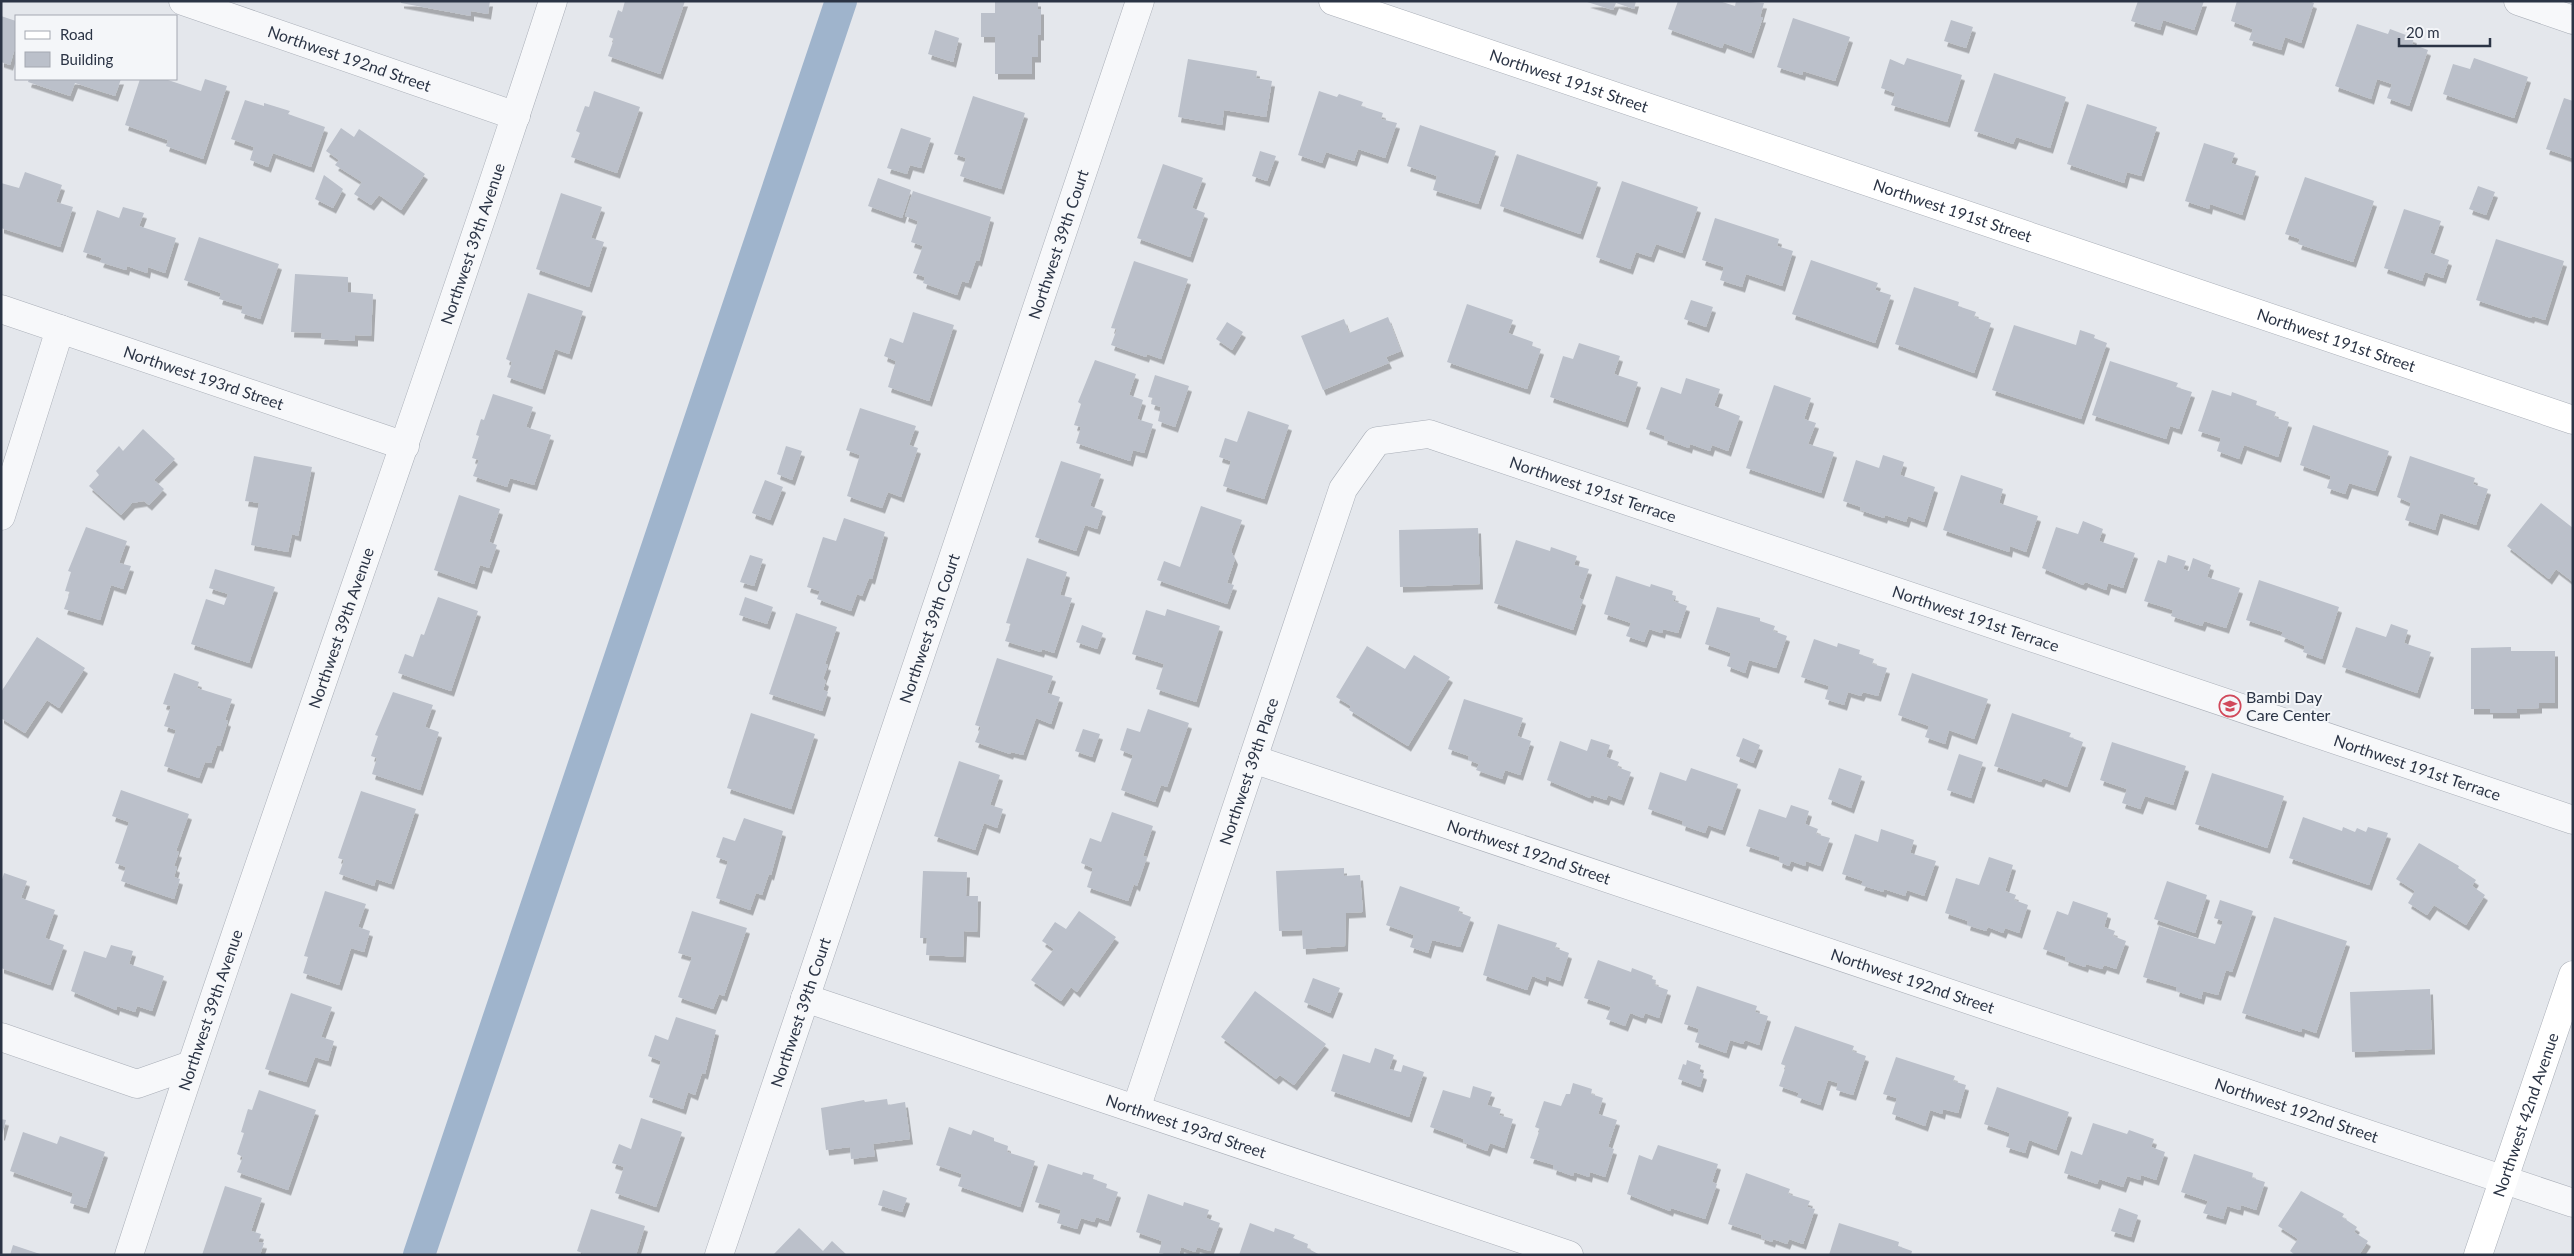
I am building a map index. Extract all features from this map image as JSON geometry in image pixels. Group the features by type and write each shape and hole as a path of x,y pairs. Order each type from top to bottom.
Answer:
{"street":[{"name":"Northwest 192nd Street","path":"183,1 516,116"},
{"name":"Northwest 39th Avenue","path":"129,1255 191,1065 405,446 554,1"},
{"name":"Northwest 39th Court","path":"719,1255 1140,1"},
{"name":"Northwest 191st Street","path":"1333,1 2573,420"},
{"path":"2518,1 2573,20"},
{"name":"Northwest 193rd Street","path":"1,310 405,446"},
{"path":"1,516 60,329"},
{"name":"Northwest 191st Terrace","path":"1377,441 1430,434 2573,820"},
{"name":"Northwest 39th Place","path":"1136,1109 1343,489 1377,441"},
{"name":"Northwest 192nd Street","path":"1253,759 2573,1203"},
{"name":"Northwest 42nd Avenue","path":"2478,1255 2573,975"},
{"name":"Northwest 193rd Street","path":"805,998 1569,1255"},
{"path":"1,1037 137,1084 191,1065"}],"building":[{"path":"401,1 490,1 488,14 471,11 471,16 401,3"},
{"path":"625,1 685,1 660,74 608,56 614,39 609,37 618,10 622,12"},
{"path":"995,1 1038,1 1038,9 1041,9 1041,35 1038,35 1038,57 1032,57 1032,74 995,74 995,37 981,37 981,13 995,13"},
{"path":"1636,1 1634,9 1616,3 1613,10 1587,2"},
{"path":"1678,1 1719,1 1735,6 1736,1 1764,3 1760,17 1763,17 1751,53 1724,43 1722,48 1668,29"},
{"path":"2138,1 2204,1 2194,30 2163,20 2160,30 2131,21"},
{"path":"2237,1 2309,1 2314,3 2301,43 2285,37 2281,50 2249,40 2253,29 2231,21"},
{"path":"1,16 15,21 15,48 10,65 1,62"},
{"path":"1793,18 1850,37 1835,81 1803,71 1802,75 1777,67"},
{"path":"1951,20 1973,27 1966,48 1944,41"},
{"path":"2357,24 2388,34 2390,29 2414,38 2412,44 2428,50 2409,106 2387,98 2392,84 2377,79 2371,99 2335,86"},
{"path":"935,30 959,38 953,62 928,54"},
{"path":"1907,58 1962,75 1947,122 1891,105 1895,93 1881,88 1890,59 1904,65"},
{"path":"2474,58 2528,77 2514,118 2443,94 2453,64 2470,69"},
{"path":"1188,59 1257,71 1256,78 1272,81 1266,117 1224,110 1222,125 1178,117"},
{"path":"1994,73 2066,97 2050,148 2016,137 2013,144 1974,131"},
{"path":"205,79 227,86 203,159 166,146 168,140 125,125 140,80 168,80 201,91"},
{"path":"29,80 121,80 115,96 75,83 70,96 28,82"},
{"path":"594,91 640,107 617,173 571,157 580,133 576,131 585,106 589,107"},
{"path":"1319,91 1337,97 1339,94 1363,102 1361,106 1383,113 1381,119 1397,123 1385,158 1358,149 1354,161 1326,152 1322,163 1298,155"},
{"path":"973,96 1025,113 1001,189 960,176 966,158 954,154"},
{"path":"2564,98 2573,101 2573,158 2546,149"},
{"path":"245,100 264,106 264,103 290,111 288,114 325,127 311,167 273,153 268,167 250,160 254,147 231,139"},
{"path":"2087,104 2157,127 2141,176 2127,172 2124,183 2067,164"},
{"path":"1420,125 1496,151 1478,204 1433,190 1437,176 1407,166"},
{"path":"341,128 354,137 359,129 425,174 401,210 379,195 371,205 354,194 362,182 335,165 339,160 326,151"},
{"path":"901,128 931,138 921,168 910,165 907,174 887,168"},
{"path":"2204,143 2235,153 2231,163 2256,171 2242,215 2210,204 2209,209 2185,201"},
{"path":"1260,151 1276,156 1267,181 1252,176"},
{"path":"1517,154 1598,182 1580,234 1500,206"},
{"path":"1163,164 1203,178 1192,208 1205,213 1190,257 1137,238"},
{"path":"25,172 62,185 56,202 73,207 60,247 1,228 1,183 19,188"},
{"path":"324,175 343,189 333,208 315,199"},
{"path":"2305,177 2374,201 2353,262 2298,244 2300,239 2285,234"},
{"path":"878,178 911,190 902,218 868,206"},
{"path":"1622,181 1698,207 1682,253 1656,244 1651,257 1636,252 1630,269 1596,257"},
{"path":"2478,186 2495,192 2486,215 2469,209"},
{"path":"913,191 991,217 979,261 976,260 968,283 962,281 957,295 923,283 925,277 913,273 923,246 911,242 918,221 905,216"},
{"path":"561,193 602,207 591,238 604,242 589,287 536,269"},
{"path":"123,207 144,213 139,226 176,238 165,273 148,267 147,273 127,266 126,270 100,262 102,258 83,252 97,210 119,218"},
{"path":"2404,209 2441,221 2430,253 2449,260 2443,278 2425,272 2422,281 2384,268"},
{"path":"1715,218 1779,239 1777,246 1793,251 1782,286 1746,274 1742,287 1720,280 1724,267 1702,260"},
{"path":"199,237 279,264 260,319 241,313 243,306 219,299 221,293 184,280"},
{"path":"2496,239 2564,261 2545,320 2532,316 2531,318 2476,300"},
{"path":"1811,260 1878,283 1875,290 1891,295 1875,343 1792,314"},
{"path":"1134,261 1188,279 1161,359 1147,354 1146,357 1111,345 1117,329 1111,328"},
{"path":"295,274 348,277 348,292 373,294 371,336 355,335 355,341 321,339 322,333 291,332"},
{"path":"1914,287 1959,302 1958,306 1976,312 1974,317 1991,323 1974,373 1895,344"},
{"path":"528,293 583,311 569,354 555,349 542,389 507,377 512,362 506,359"},
{"path":"1691,300 1713,307 1706,327 1684,319"},
{"path":"1467,304 1513,320 1508,333 1533,342 1532,346 1541,349 1527,389 1447,362"},
{"path":"913,312 954,325 929,401 888,387 896,361 884,356 890,338 903,343"},
{"path":"1388,317 1401,351 1386,357 1389,363 1323,390 1301,336 1344,319 1349,333"},
{"path":"1227,322 1243,332 1232,350 1216,339"},
{"path":"2014,325 2076,345 2080,330 2095,335 2094,338 2107,343 2081,419 1992,390"},
{"path":"1579,343 1620,356 1614,374 1638,382 1625,422 1550,397 1563,356 1573,359"},
{"path":"1095,360 1136,374 1129,395 1143,400 1137,419 1153,424 1144,453 1133,450 1130,461 1076,443 1081,427 1074,425 1081,404 1078,402"},
{"path":"2110,361 2178,383 2176,387 2192,392 2179,429 2170,426 2166,439 2092,415"},
{"path":"1155,375 1189,386 1175,427 1158,421 1161,407 1151,404 1153,398 1148,397"},
{"path":"1686,378 1720,389 1714,406 1740,416 1728,451 1712,445 1710,451 1690,444 1689,448 1664,439 1665,436 1646,429 1661,387 1681,394"},
{"path":"1774,385 1811,398 1804,419 1816,423 1808,444 1834,452 1821,493 1746,468"},
{"path":"2212,390 2231,396 2232,392 2257,401 2256,405 2276,412 2274,417 2289,422 2278,457 2244,445 2239,459 2217,451 2221,438 2198,431"},
{"path":"493,394 533,407 526,427 551,435 534,485 510,478 507,487 473,476 479,460 472,458 479,436 476,435 481,419 484,420"},
{"path":"860,408 916,426 909,445 918,448 901,497 888,492 882,508 847,496 860,455 846,450"},
{"path":"1248,411 1289,425 1264,499 1223,486 1231,461 1219,457 1225,438 1237,442"},
{"path":"2313,425 2389,451 2375,491 2349,483 2345,494 2327,488 2331,476 2300,465"},
{"path":"143,429 175,459 154,480 164,489 149,505 144,501 132,503 121,515 89,486 99,475 96,471 119,446 123,451"},
{"path":"786,446 802,451 792,480 777,474"},
{"path":"1883,455 1904,462 1900,475 1935,487 1924,522 1908,516 1906,522 1885,515 1884,518 1860,510 1861,507 1843,501 1856,460 1879,468"},
{"path":"254,456 312,467 298,536 292,534 288,552 251,545 259,503 245,501"},
{"path":"2410,456 2475,478 2473,484 2488,489 2476,525 2440,513 2435,530 2405,520 2411,503 2397,497"},
{"path":"1061,461 1101,474 1090,506 1103,511 1097,529 1085,525 1076,551 1035,537"},
{"path":"1961,475 2003,489 1999,503 2038,516 2026,552 2010,546 2009,552 1943,530"},
{"path":"765,480 783,487 770,520 752,513"},
{"path":"459,495 500,509 489,542 497,545 489,568 480,565 474,584 434,570"},
{"path":"2541,503 2573,528 2573,582 2556,569 2549,579 2507,546"},
{"path":"1201,506 1242,520 1231,551 1235,559 1227,583 1234,585 1227,604 1157,580 1164,561 1180,567"},
{"path":"844,518 885,532 872,579 869,578 862,596 857,594 851,611 817,599 820,591 807,587 823,537 836,541"},
{"path":"2083,521 2103,529 2099,541 2135,553 2123,588 2108,583 2106,590 2085,582 2083,585 2042,568 2056,527 2078,534"},
{"path":"86,527 127,541 119,563 131,566 123,589 111,585 100,620 64,609 70,592 65,591 71,572 68,571"},
{"path":"1478,528 1480,584 1400,587 1399,530"},
{"path":"1516,540 1550,551 1551,547 1577,556 1574,565 1589,569 1579,598 1583,600 1573,630 1494,603"},
{"path":"750,555 763,559 754,586 740,582"},
{"path":"2168,555 2186,561 2183,569 2189,571 2193,558 2211,565 2207,577 2240,588 2226,628 2204,621 2202,626 2171,616 2173,610 2144,601 2158,560 2166,563"},
{"path":"1027,558 1067,572 1060,595 1072,598 1054,653 1042,649 1041,652 1005,641 1011,624 1006,623"},
{"path":"215,569 275,587 249,663 191,644 206,599 224,605 228,594 209,588"},
{"path":"1616,576 1650,587 1651,584 1673,591 1672,595 1676,596 1673,601 1687,606 1678,633 1663,629 1662,633 1649,629 1644,642 1626,636 1631,623 1604,614"},
{"path":"2259,580 2339,607 2322,659 2303,652 2305,646 2281,636 2283,632 2246,620"},
{"path":"438,597 478,611 451,691 398,673 405,654 413,657 421,634 424,635"},
{"path":"745,597 773,607 767,624 739,615"},
{"path":"1717,607 1760,618 1760,621 1775,626 1773,631 1787,636 1776,668 1749,660 1745,673 1727,666 1731,653 1705,644"},
{"path":"1167,609 1220,626 1196,702 1156,689 1164,664 1132,654 1146,610 1165,616"},
{"path":"796,613 837,627 825,664 828,665 823,679 826,681 823,690 828,692 822,711 769,694"},
{"path":"2391,624 2408,630 2404,643 2431,652 2417,693 2342,667 2356,627 2386,637"},
{"path":"1082,625 1103,633 1097,649 1076,642"},
{"path":"37,637 85,668 59,708 47,700 25,733 1,718 1,692"},
{"path":"1814,639 1837,647 1838,643 1860,650 1859,654 1874,659 1872,664 1887,668 1878,696 1863,692 1861,696 1848,692 1844,705 1825,699 1829,686 1801,677"},
{"path":"1367,646 1405,669 1414,655 1450,677 1408,746 1349,710 1351,706 1336,697"},
{"path":"2511,647 2511,651 2555,651 2555,703 2539,703 2539,708 2517,709 2517,713 2490,713 2490,709 2471,709 2471,648"},
{"path":"997,658 1053,676 1047,693 1060,697 1051,724 1036,718 1023,755 1011,752 1010,754 975,742 981,727 975,725"},
{"path":"174,673 199,682 197,688 232,699 225,720 228,721 220,746 217,745 211,763 205,762 199,778 164,766 176,730 164,726 171,706 163,704"},
{"path":"1912,673 1988,699 1974,739 1949,730 1945,744 1925,737 1929,726 1898,715"},
{"path":"393,692 433,705 425,727 439,732 420,790 372,774 377,758 371,756 378,736 375,735"},
{"path":"1464,699 1523,718 1517,736 1531,741 1520,775 1505,770 1502,779 1476,770 1479,764 1468,760 1469,756 1448,749"},
{"path":"1148,709 1189,723 1167,787 1161,785 1155,802 1121,790 1133,755 1120,750 1127,728 1140,732"},
{"path":"751,713 815,734 791,809 727,788"},
{"path":"2012,713 2071,733 2069,737 2083,742 2067,787 2043,778 2041,782 1994,766"},
{"path":"1083,729 1100,734 1092,757 1075,751"},
{"path":"1743,738 1760,745 1753,763 1736,756"},
{"path":"1591,739 1610,745 1606,757 1619,762 1617,767 1631,772 1621,800 1608,795 1606,800 1591,795 1590,798 1547,780 1560,741 1587,751"},
{"path":"2112,742 2186,766 2173,805 2145,796 2140,809 2122,803 2127,789 2100,780"},
{"path":"1959,754 1983,762 1971,798 1947,790"},
{"path":"959,761 1000,775 990,805 1003,809 997,828 984,823 975,850 934,836"},
{"path":"1691,768 1738,784 1722,830 1708,825 1705,833 1682,825 1683,821 1648,809 1660,772 1686,781"},
{"path":"1839,768 1862,776 1851,808 1828,799"},
{"path":"2212,773 2284,796 2267,848 2195,824"},
{"path":"121,790 189,814 176,851 179,852 174,866 177,867 174,877 180,879 174,899 121,881 126,867 115,863 129,822 112,816"},
{"path":"361,791 416,809 391,884 376,879 374,886 339,874 344,860 338,858"},
{"path":"1791,805 1809,811 1805,824 1818,829 1816,834 1830,838 1820,866 1806,861 1805,866 1791,861 1789,866 1779,862 1780,857 1746,846 1759,809 1786,818"},
{"path":"1112,812 1153,826 1143,856 1147,857 1137,886 1134,884 1128,901 1087,887 1093,868 1081,863 1090,838 1101,842"},
{"path":"2303,817 2342,831 2343,827 2355,832 2357,828 2366,832 2368,827 2388,833 2369,885 2289,858"},
{"path":"744,818 783,831 771,875 769,874 762,895 756,893 750,910 716,898 728,861 716,857 723,837 735,841"},
{"path":"1881,829 1914,840 1910,853 1936,861 1924,896 1907,890 1905,896 1884,889 1883,892 1861,885 1863,881 1842,874 1855,834 1878,842"},
{"path":"2419,843 2459,866 2458,868 2476,880 2472,886 2485,895 2466,925 2434,905 2427,915 2408,903 2415,891 2396,879"},
{"path":"1989,857 2013,865 2005,891 2016,895 2014,900 2028,905 2019,933 2005,928 2003,933 1988,927 1986,931 1967,925 1968,921 1945,913 1956,878 1979,885"},
{"path":"1344,868 1344,876 1360,875 1363,912 1346,913 1345,946 1303,949 1302,930 1279,931 1276,871"},
{"path":"923,871 967,872 966,896 978,896 977,932 964,931 963,957 926,955 927,938 920,938"},
{"path":"4,873 27,881 21,898 55,910 45,938 64,945 50,985 1,968 1,883"},
{"path":"2167,881 2207,895 2195,933 2154,919"},
{"path":"1400,886 1460,907 1458,912 1471,917 1460,947 1432,940 1428,953 1410,947 1414,935 1386,925"},
{"path":"325,891 366,904 358,927 370,931 364,952 351,948 339,985 303,973 308,957 304,956"},
{"path":"2220,900 2253,911 2232,972 2226,970 2218,995 2203,991 2201,999 2176,991 2177,987 2143,977 2159,926 2215,944 2223,921 2214,918"},
{"path":"2073,901 2108,913 2104,927 2115,931 2113,936 2126,941 2116,969 2104,965 2102,969 2086,964 2085,967 2065,960 2066,957 2043,949 2057,911 2068,915"},
{"path":"692,911 747,928 724,996 719,994 713,1009 678,997 692,957 678,953"},
{"path":"1079,911 1116,937 1077,992 1071,987 1061,1001 1031,980 1054,949 1042,941 1055,922 1066,929"},
{"path":"2274,917 2347,941 2316,1033 2302,1028 2301,1032 2242,1013"},
{"path":"1498,924 1557,943 1555,948 1569,953 1560,981 1546,976 1545,981 1532,976 1527,990 1483,975"},
{"path":"111,945 133,951 129,964 164,976 152,1011 137,1006 135,1012 117,1006 116,1010 71,991 84,951 106,958"},
{"path":"1598,960 1631,972 1632,968 1653,976 1652,979 1656,980 1654,985 1668,990 1659,1018 1645,1013 1643,1018 1630,1013 1625,1026 1606,1019 1611,1007 1584,998"},
{"path":"1313,978 1340,988 1330,1013 1304,1002"},
{"path":"1697,986 1757,1006 1755,1012 1768,1016 1759,1045 1745,1040 1743,1044 1730,1040 1726,1053 1695,1042 1699,1029 1684,1024"},
{"path":"2430,989 2432,1049 2352,1052 2350,992"},
{"path":"1255,991 1326,1044 1294,1085 1280,1075 1276,1079 1221,1037"},
{"path":"291,993 332,1007 321,1037 334,1041 328,1061 315,1057 306,1082 265,1069"},
{"path":"676,1017 716,1030 705,1074 702,1073 695,1095 688,1092 683,1109 649,1097 661,1061 648,1056 655,1035 668,1040"},
{"path":"1795,1026 1854,1046 1852,1051 1866,1056 1853,1095 1836,1090 1838,1083 1828,1080 1820,1105 1797,1097 1799,1093 1779,1086 1786,1066 1781,1064"},
{"path":"1375,1048 1394,1055 1389,1069 1401,1072 1403,1065 1424,1072 1409,1117 1331,1091 1343,1054 1370,1063"},
{"path":"1896,1057 1955,1076 1953,1081 1966,1085 1958,1113 1943,1109 1942,1114 1930,1110 1925,1126 1892,1114 1897,1098 1883,1094"},
{"path":"1687,1060 1701,1065 1699,1072 1704,1074 1700,1087 1678,1079 1683,1064 1686,1065"},
{"path":"1573,1083 1592,1089 1591,1094 1603,1098 1598,1114 1617,1120 1608,1147 1614,1149 1605,1177 1590,1172 1589,1177 1574,1172 1573,1176 1553,1169 1554,1165 1530,1158 1540,1129 1535,1127 1544,1101 1561,1106 1566,1094 1570,1094"},
{"path":"1473,1086 1492,1092 1487,1105 1501,1109 1499,1115 1513,1119 1504,1148 1490,1143 1487,1151 1463,1142 1464,1139 1430,1127 1443,1090 1470,1098"},
{"path":"1997,1087 2069,1112 2056,1150 2029,1140 2025,1153 2006,1147 2010,1133 1984,1124"},
{"path":"259,1090 316,1110 288,1190 237,1172 243,1157 237,1154 244,1133 241,1132 248,1109 252,1110"},
{"path":"887,1099 888,1105 905,1102 910,1139 873,1144 875,1156 851,1159 850,1147 826,1150 821,1108 864,1100 865,1102"},
{"path":"641,1118 682,1132 656,1207 615,1193 624,1167 612,1163 619,1144 631,1149"},
{"path":"1,1119 6,1120 2,1135 1,1135"},
{"path":"2093,1123 2127,1134 2129,1130 2154,1139 2151,1147 2165,1152 2156,1180 2141,1175 2140,1180 2127,1176 2123,1187 2099,1179 2097,1184 2064,1173 2071,1151 2082,1155"},
{"path":"949,1127 971,1135 973,1130 994,1138 994,1141 1008,1146 1007,1152 1035,1161 1020,1207 958,1186 962,1174 936,1165"},
{"path":"23,1132 57,1144 60,1136 105,1152 86,1208 70,1203 73,1193 10,1171"},
{"path":"1658,1145 1718,1164 1712,1182 1717,1184 1705,1219 1671,1208 1670,1211 1627,1194 1639,1155 1652,1160"},
{"path":"2194,1154 2253,1173 2252,1178 2265,1182 2256,1210 2241,1205 2240,1210 2227,1206 2223,1219 2203,1213 2208,1201 2181,1192"},
{"path":"1048,1164 1082,1175 1083,1172 1094,1175 1093,1179 1107,1184 1106,1188 1118,1192 1108,1221 1096,1217 1094,1222 1081,1218 1077,1229 1057,1223 1061,1210 1035,1202"},
{"path":"1746,1173 1790,1189 1788,1194 1810,1201 1807,1207 1815,1209 1803,1244 1789,1239 1787,1244 1773,1239 1772,1242 1761,1238 1762,1235 1728,1224"},
{"path":"225,1186 262,1198 251,1231 261,1234 258,1242 264,1243 260,1255 202,1255"},
{"path":"883,1190 907,1198 902,1212 878,1205"},
{"path":"2301,1191 2344,1214 2342,1217 2357,1227 2354,1232 2368,1241 2359,1255 2295,1255 2290,1251 2298,1239 2278,1226"},
{"path":"1148,1194 1183,1206 1184,1202 1209,1210 1206,1218 1220,1223 1210,1251 1197,1247 1195,1252 1181,1247 1179,1255 1159,1253 1162,1241 1136,1232"},
{"path":"2119,1208 2138,1215 2131,1237 2111,1231"},
{"path":"591,1209 645,1226 636,1255 587,1255 577,1251"},
{"path":"1250,1223 1274,1232 1275,1228 1295,1235 1293,1238 1308,1244 1307,1248 1320,1255 1239,1255"},
{"path":"1839,1223 1899,1242 1898,1246 1912,1251 1911,1255 1829,1255"},
{"path":"799,1228 823,1251 832,1241 847,1255 773,1255"},
{"path":"13,1245 40,1254 40,1255 10,1255"}],"waterway":[{"path":"419,1255 841,1"}],"place":[{"name":"Bambi Day Care Center","path":"2230,706"}]}
